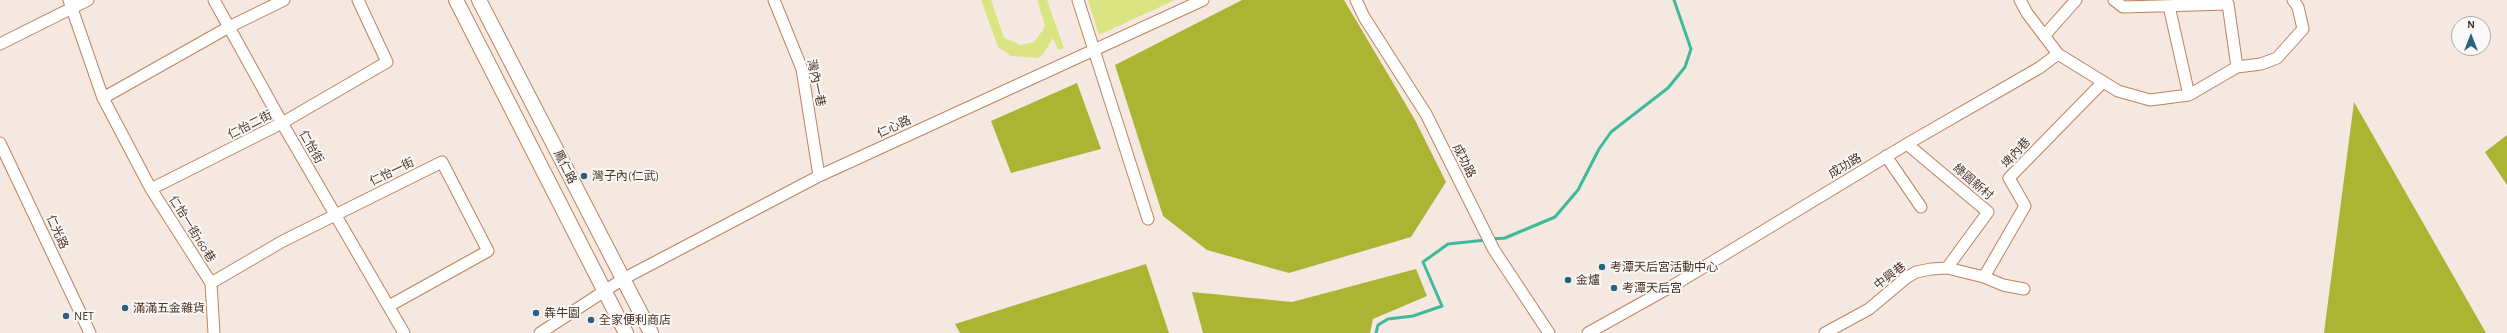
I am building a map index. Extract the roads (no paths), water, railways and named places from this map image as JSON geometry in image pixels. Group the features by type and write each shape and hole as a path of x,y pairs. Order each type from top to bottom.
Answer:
{"main road":[{"name":"鳳仁路","path":"456,0 603,291 626,333"},
{"name":"鳳仁路","path":"479,0 651,333"}],"street":[{"path":"0,44 71,4 88,0"},
{"name":"仁怡街","path":"214,0 282,123 404,333"},
{"path":"103,98 229,27 284,0"},
{"name":"仁怡二街","path":"151,189 282,123 387,62 358,0"},
{"name":"灣內一巷","path":"774,0 802,69 819,176"},
{"path":"1078,0 1148,219"},
{"name":"仁心路","path":"540,333 603,291 819,176 1203,0"},
{"name":"成功路","path":"1356,0 1364,17 1426,114 1494,250 1549,333"},
{"path":"2020,0 2058,54 2118,91 2150,100 2189,96 2237,67 2261,64 2277,58 2294,41 2303,29 2298,7 2294,0"},
{"path":"2044,36 2076,0"},
{"path":"2114,0 2123,7 2228,4 2237,67"},
{"path":"71,4 103,98 151,189"},
{"path":"2169,6 2189,96"},
{"name":"成功路","path":"1596,331 1906,144 2039,68 2058,54"},
{"name":"埤內巷","path":"1984,277 2024,206 2009,178 2103,82"},
{"name":"仁光路","path":"0,143 90,333"},
{"name":"綠園新村","path":"1906,144 1988,212 1947,268"},
{"path":"1886,156 1921,207"},
{"name":"仁怡一街","path":"211,283 335,214 442,162 488,251 389,306"},
{"name":"仁怡一街160巷","path":"151,189 211,283"},
{"name":"中興巷","path":"1825,333 1869,309 1916,272 1947,268 1984,277 2003,285 2024,289"},
{"path":"211,283 214,333"}],"waterway":[{"path":"1491,239 1505,238 1555,217 1578,190 1599,149 1611,132 1668,88 1685,67 1691,49 1674,0"},
{"path":"1376,333 1378,325 1388,319 1413,316 1442,306 1423,262 1448,244 1486,240"}],"place":[{"name":"灣子內(仁武)","path":"584,176"},
{"name":"考潭天后宮活動中心","path":"1602,267"},
{"name":"金爐","path":"1568,280"},
{"name":"考潭天后宮","path":"1614,288"},
{"name":"滿滿五金雜貨","path":"125,308"},
{"name":"犇牛園","path":"536,313"},
{"name":"NET","path":"66,316"},
{"name":"全家便利商店","path":"591,320"}]}
